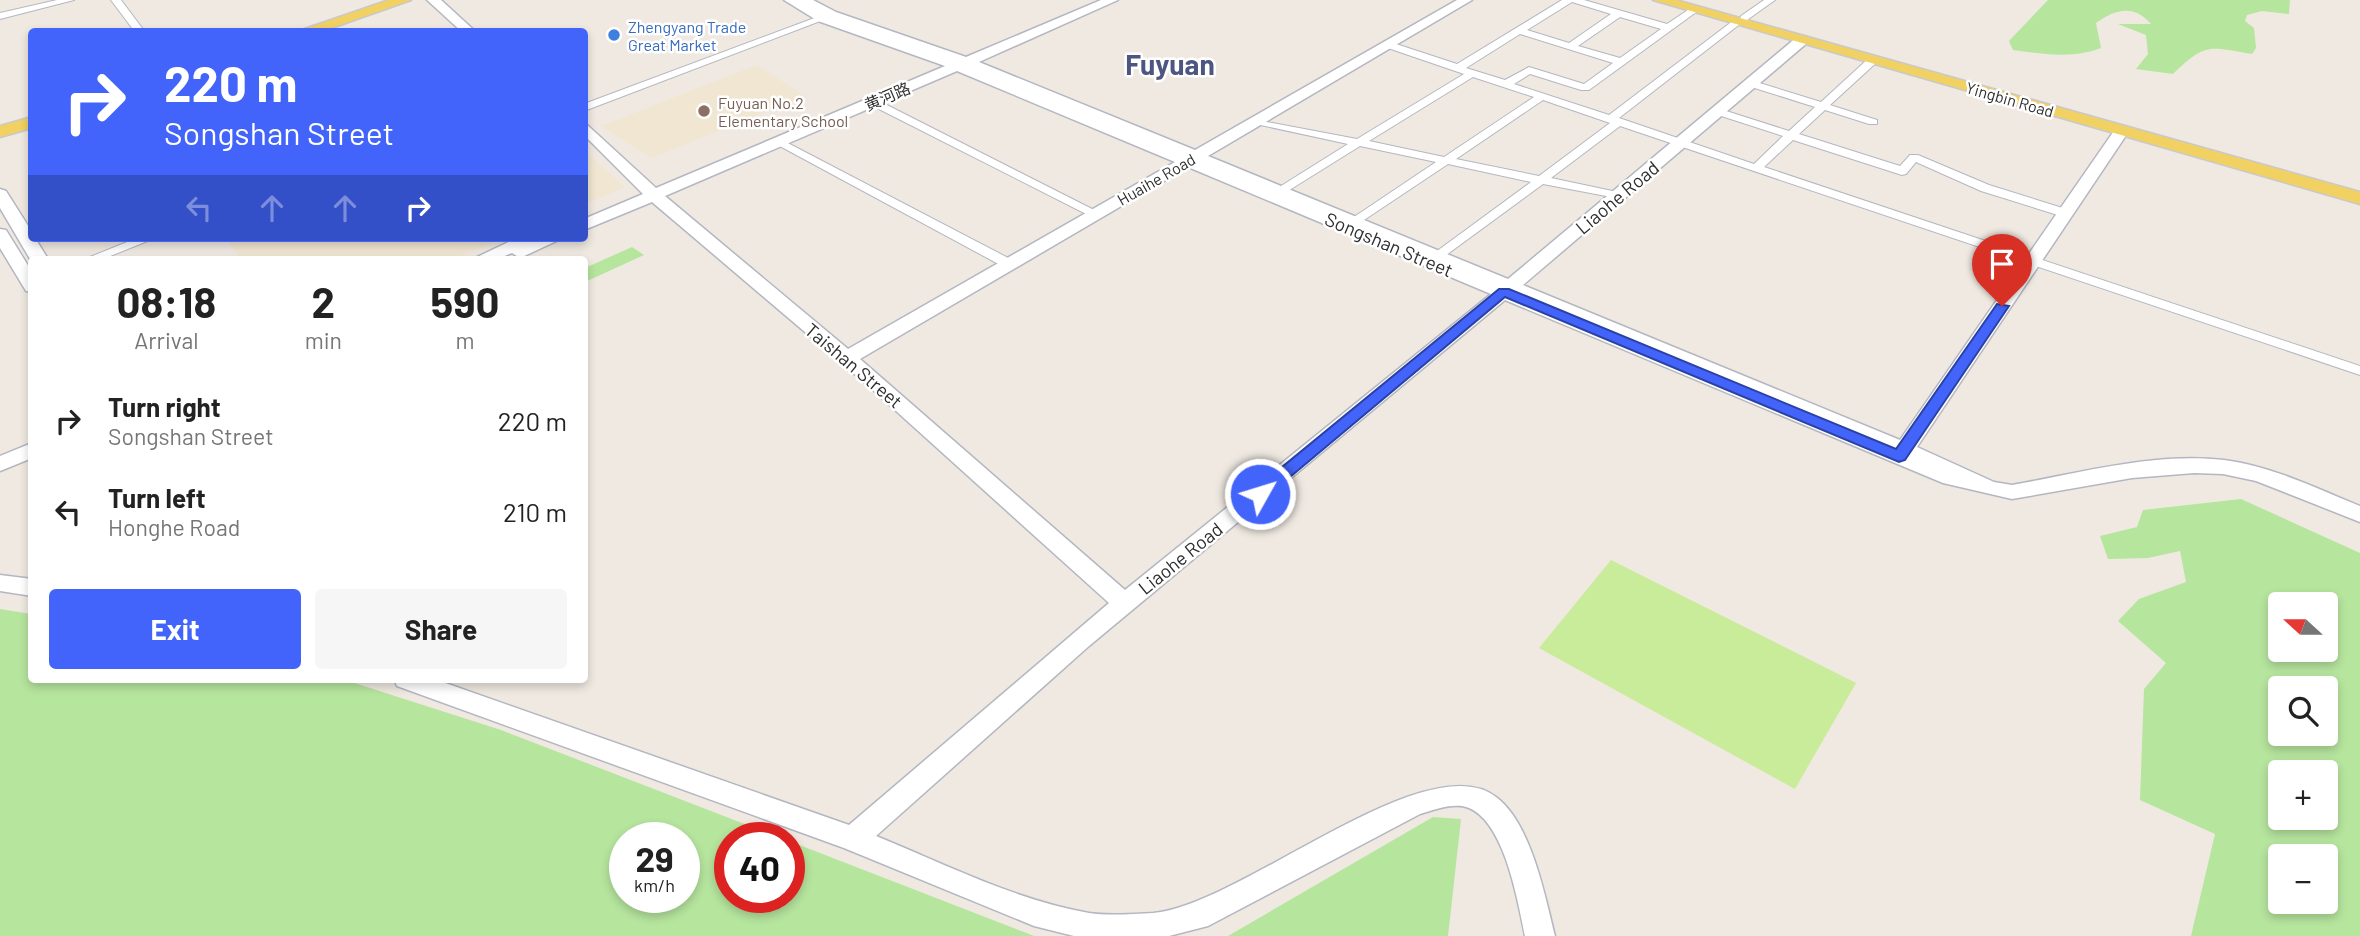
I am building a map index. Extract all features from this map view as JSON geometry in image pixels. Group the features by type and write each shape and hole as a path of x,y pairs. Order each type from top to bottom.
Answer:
{"main road":[{"path":"316,28 404,0"},
{"path":"334,28 422,0"},
{"name":"Yingbin Road","path":"1660,0 1694,4 1873,61 2360,198"},
{"name":"Yingbin Road","path":"1741,20 2360,189"},
{"path":"0,125 28,116"},
{"path":"0,132 28,123"}],"street":[{"path":"0,16 69,0"},
{"path":"116,0 137,28"},
{"path":"433,0 465,28"},
{"path":"449,0 479,28"},
{"name":"Songshan Street","path":"790,0 827,17 957,62 1989,488 2012,492 2164,467 2205,465 2249,471 2360,514"},
{"name":"Songshan Street","path":"803,0 827,17"},
{"name":"黄河路","path":"588,215 780,142 1094,0"},
{"name":"黄河路","path":"588,223 650,192 957,62 1112,0"},
{"name":"Huaihe Road","path":"845,359 1466,0"},
{"path":"1460,68 1572,0 1670,28"},
{"path":"1438,257 1769,0"},
{"path":"1508,83 1529,69 1586,88 1670,28 1694,4"},
{"path":"1570,47 1619,13"},
{"path":"588,106 827,17"},
{"path":"1519,31 1621,62"},
{"name":"Liaohe Road","path":"853,839 1125,603 1507,289 1802,40"},
{"path":"1389,45 1757,166 2360,371"},
{"path":"1757,166 1873,61"},
{"path":"1279,191 1474,72"},
{"path":"1749,83 1873,122"},
{"path":"1355,222 1544,95"},
{"path":"873,102 1096,214"},
{"path":"1716,111 1902,171 1914,158 1985,188 2065,213"},
{"path":"1255,121 1355,144 1618,196"},
{"name":"Taishan Street","path":"588,131 650,192 845,359 883,388 1125,603"},
{"path":"1902,453 2121,131"},
{"path":"780,142 1009,264"},
{"name":"Songshan Street","path":"1191,159 1355,222 1507,289"},
{"path":"0,194 28,241"},
{"path":"0,234 28,280"},
{"path":"100,256 138,242"},
{"path":"489,256 522,242"},
{"path":"512,256 545,242"},
{"path":"0,464 28,452"},
{"path":"0,474 28,463"},
{"path":"0,583 28,587"},
{"path":"417,683 853,839 1034,913 1092,927 1155,926 1208,913 1414,804 1451,795 1475,797 1499,817 1524,868 1540,936"}],"shaded area":[{"name":"Fuyuan No.2 Elementary School","path":"757,65 805,96 652,158 601,126"},
{"path":"588,155 625,187 588,203"},
{"path":"229,242 494,242 461,256 239,256"}],"green space":[{"path":"2048,0 2290,0 2289,14 2262,11 2247,15 2245,21 2254,28 2256,48 2252,54 2209,49 2193,56 2173,74 2136,69 2148,54 2146,35 2118,24 2151,24 2138,13 2131,11 2110,14 2096,23 2101,48 2068,55 2013,50 2009,41"},
{"path":"632,247 644,255 588,281 588,267"},
{"path":"2241,499 2360,553 2360,936 2191,936 2215,834 2140,800 2144,689 2166,663 2118,621 2139,599 2186,582 2180,551 2148,558 2108,559 2100,536 2137,527 2143,510"},
{"path":"1611,560 1856,683 1795,789 1539,648"},
{"path":"0,609 28,614 28,683 354,683 501,730 740,822 714,822 714,913 805,913 805,847 1034,936 0,936"},
{"path":"1433,817 1461,819 1448,936 1228,936"}],"place":[{"name":"Zhengyang Trade Great Market","path":"614,35"},
{"name":"Fuyuan No.2 Elementary School","path":"704,111"}],"district":[{"name":"Fuyuan","path":"1170,64"}],"route":[{"path":"1260,494 1504,292 1899,457 2002,306"}]}
